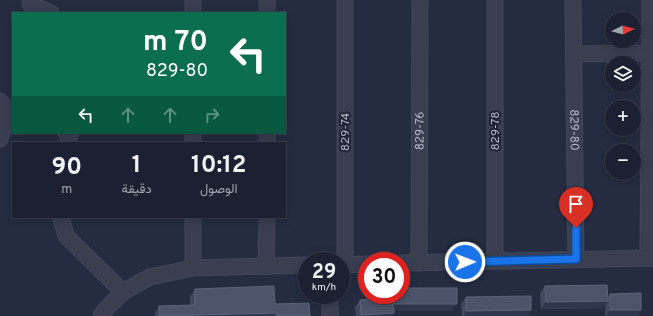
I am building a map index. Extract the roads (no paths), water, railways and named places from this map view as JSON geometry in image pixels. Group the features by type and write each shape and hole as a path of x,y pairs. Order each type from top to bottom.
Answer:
{"street":[{"path":"193,0 193,12"},
{"path":"267,0 267,12"},
{"name":"829-74","path":"343,252 344,0"},
{"name":"829-76","path":"419,263 420,0"},
{"name":"829-78","path":"495,0 495,261"},
{"name":"829-80","path":"573,0 576,259"},
{"path":"410,263 650,258 650,0"},
{"path":"27,6 48,12"},
{"path":"574,54 651,53"},
{"path":"0,139 6,114 6,107"},
{"path":"61,218 66,236 123,292"},
{"path":"193,218 193,268"},
{"path":"266,218 266,266"},
{"path":"102,316 105,310 123,292 150,277 193,268 298,265"},
{"path":"330,304 330,316"}]}
